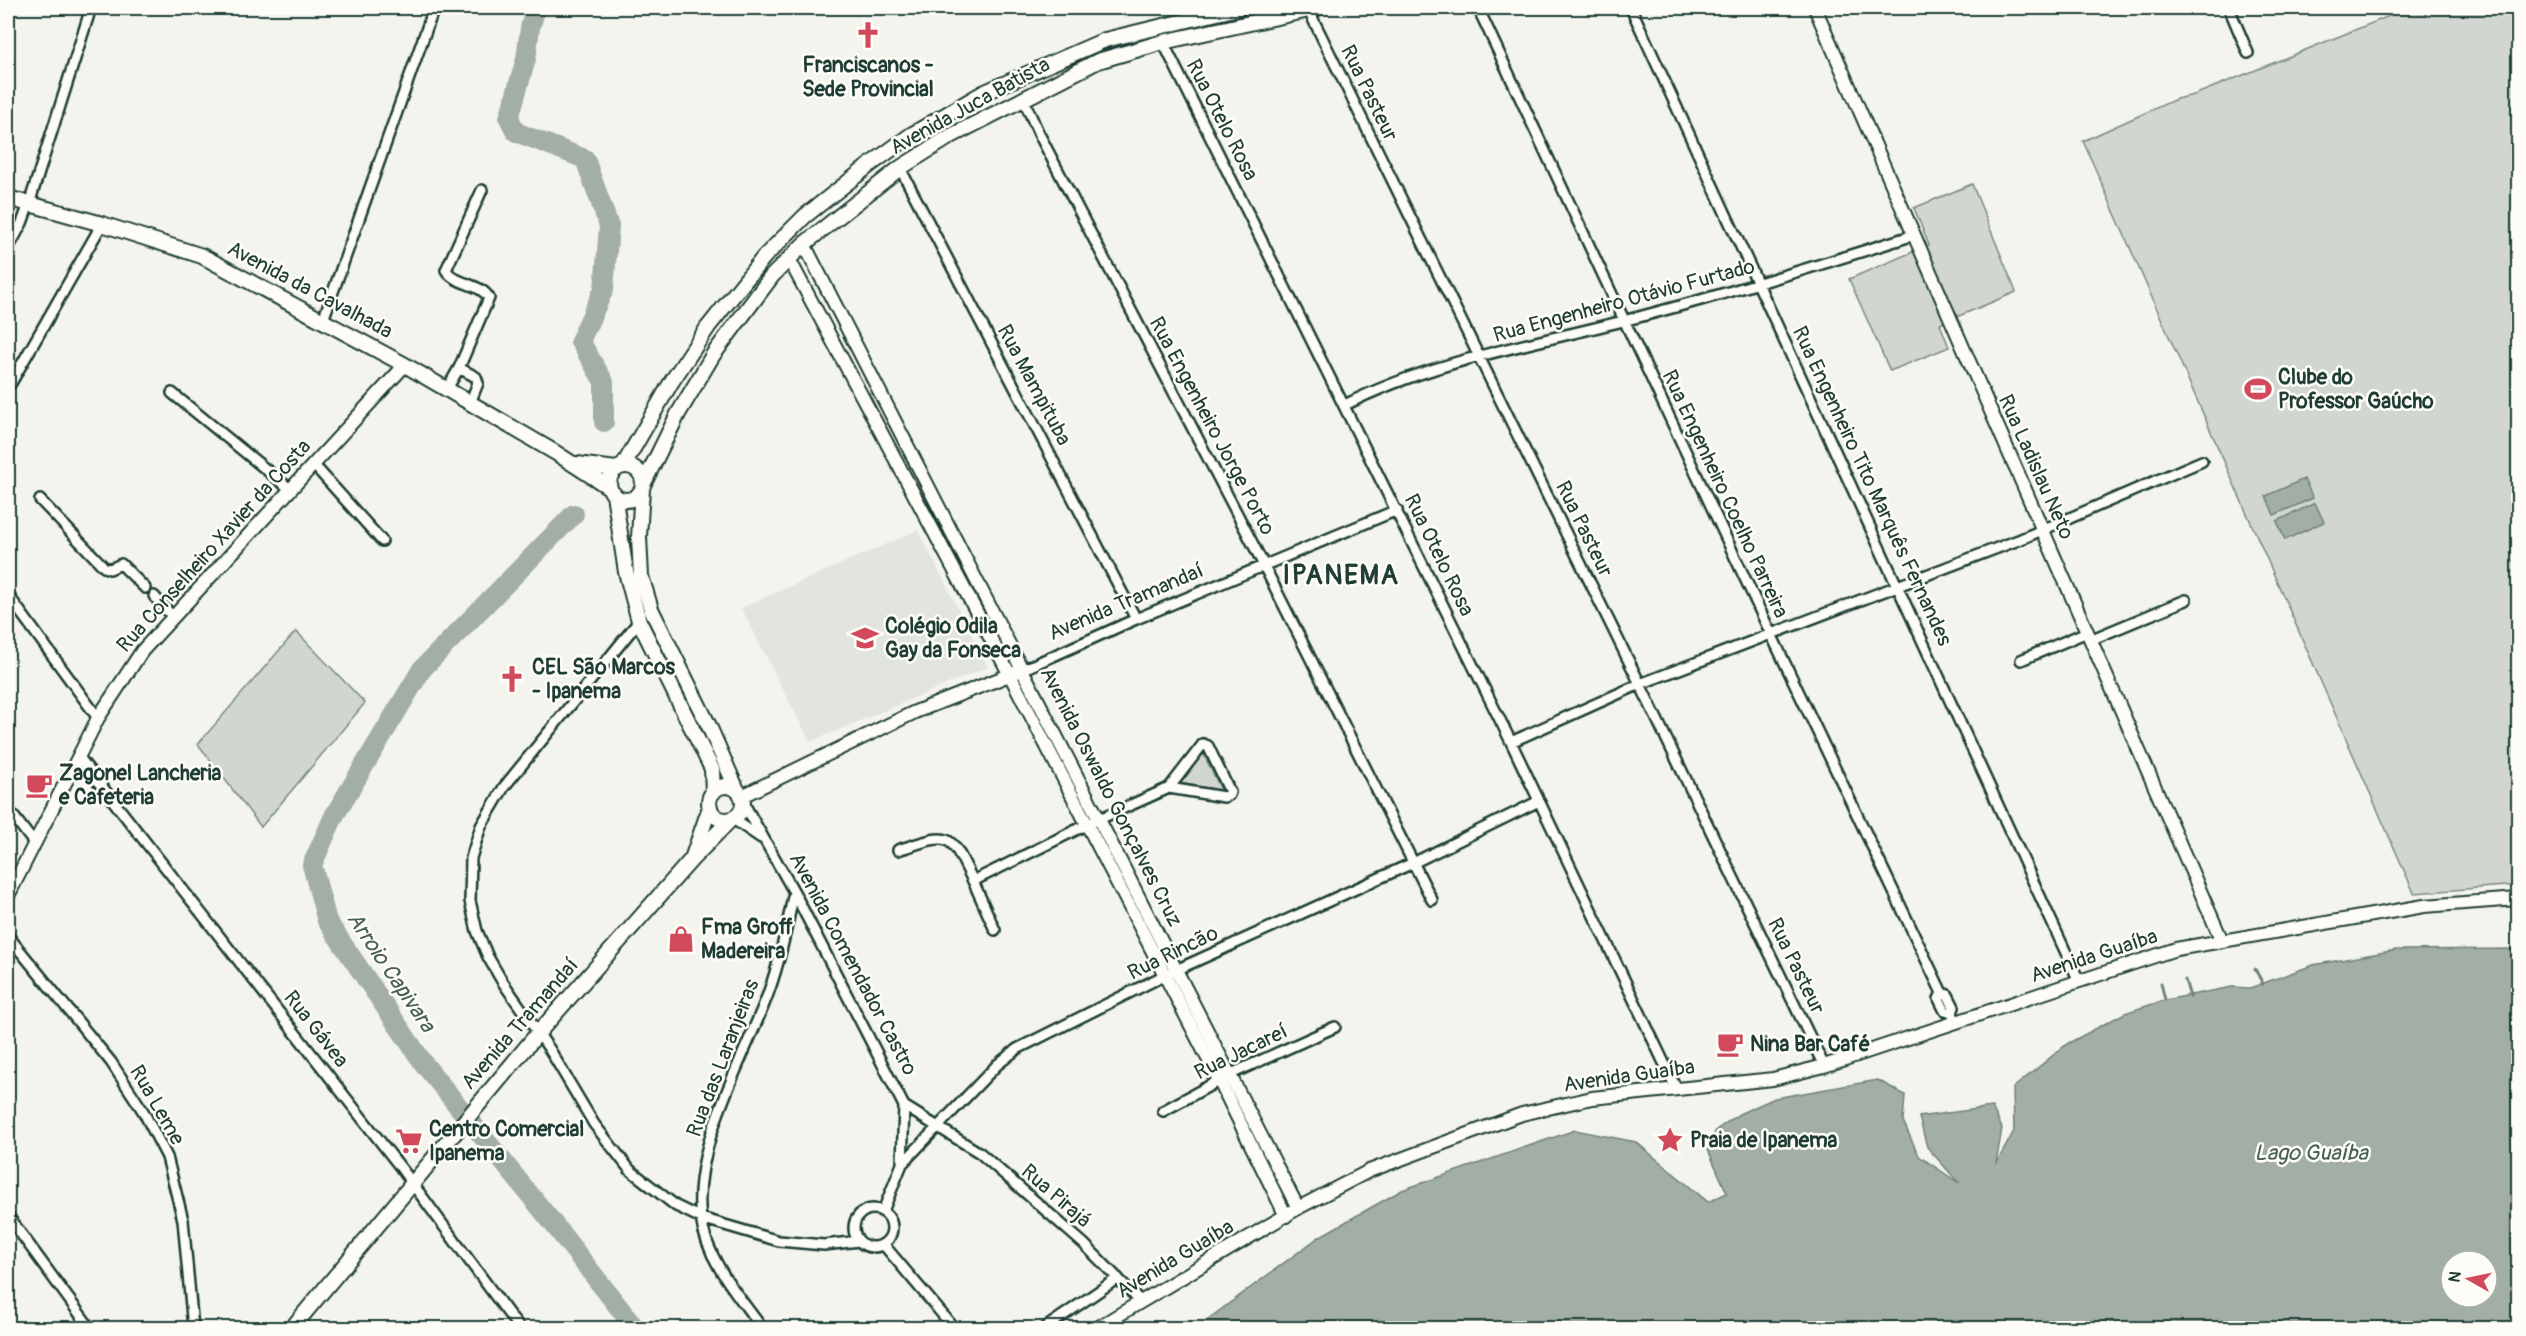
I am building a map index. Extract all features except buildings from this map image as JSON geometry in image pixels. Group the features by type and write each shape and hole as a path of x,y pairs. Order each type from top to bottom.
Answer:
{"main road":[{"name":"Avenida Juca Batista","path":"620,467 708,327 764,257 805,216 871,164 911,135 983,93 1105,40 1238,8"},
{"name":"Avenida Juca Batista","path":"643,487 678,414 713,355 772,276 804,244 900,168 951,136 1098,61 1163,42 1313,8"},
{"name":"Avenida da Cavalhada","path":"8,198 102,224 202,256 405,364 573,463 612,491"},
{"name":"Avenida da Cavalhada","path":"573,463 620,467"},
{"path":"612,491 619,498 632,499 643,487 643,478 635,468 620,467 609,481 626,572 639,621 712,769 713,793 710,807 718,818 732,819 741,812 741,796 724,786 713,793"},
{"name":"Avenida Comendador Castro","path":"643,487 639,537 642,576 651,609 741,796"},
{"name":"Avenida Tramandaí","path":"692,860 710,807"},
{"name":"Avenida Tramandaí","path":"292,1329 538,1032 692,860 732,819"}],"street":[{"path":"8,249 22,224 29,204 91,8"},
{"path":"323,320 434,8"},
{"name":"Rua Pasteur","path":"1313,8 1479,357 1641,684 1824,1065"},
{"name":"Rua Engenheiro Coelho Parreira","path":"1478,8 1942,993 1948,995 1954,1007 1954,1018"},
{"name":"Rua Engenheiro Tito Marquês Fernandes","path":"1631,8 2079,981"},
{"name":"Rua Ladislau Neto","path":"1815,8 2222,941"},
{"path":"2229,8 2248,53"},
{"name":"Rua Otelo Rosa","path":"1163,42 1511,742 1676,1088"},
{"name":"Rua Engenheiro Jorge Porto","path":"1023,98 1415,862 1432,900"},
{"name":"Rua Mampituba","path":"900,168 1136,619"},
{"path":"447,389 459,368 489,298 485,292 450,276 446,270 482,190"},
{"path":"11,383 102,224"},
{"name":"Rua Engenheiro Otávio Furtado","path":"1345,405 1407,379 1479,357 1624,321 1758,284 1914,236"},
{"name":"Avenida Oswaldo Gonçalves Cruz","path":"804,244 1024,669 1298,1208"},
{"name":"Avenida Oswaldo Gonçalves Cruz","path":"789,259 1010,675 1219,1080 1286,1216"},
{"name":"Rua Conselheiro Xavier da Costa","path":"8,896 98,718 142,651 405,364"},
{"path":"459,368 476,377 478,381 470,403"},
{"path":"172,393 290,489"},
{"path":"867,406 882,397"},
{"path":"1511,742 1641,684 2043,530 2202,461"},
{"path":"313,464 382,541"},
{"path":"40,500 104,567 110,569 121,564 145,588"},
{"name":"Avenida Tramandaí","path":"741,796 915,712 1010,675 1136,619 1397,510"},
{"path":"934,535 949,526"},
{"path":"8,595 98,718"},
{"path":"154,596 173,617"},
{"path":"2021,660 2186,600"},
{"path":"639,621 504,787 480,826 471,858 470,901 477,931 502,981 538,1032 594,1124 630,1170 676,1206 701,1218 778,1241 824,1245 859,1241"},
{"path":"973,881 1086,825 1169,788 1205,744 1230,792 1224,797 1169,788"},
{"name":"Rua Gávea","path":"78,756 412,1184 519,1329"},
{"name":"Avenida Comendador Castro","path":"741,796 794,892 904,1106 902,1164"},
{"name":"Rua Rincão","path":"883,1212 902,1164 997,1065 1017,1049 1177,969 1415,862 1539,801"},
{"path":"8,809 34,843"},
{"name":"Avenida Comendador Castro","path":"732,819 765,842"},
{"path":"898,850 935,838 954,843 995,930"},
{"name":"Rua das Laranjeiras","path":"762,1329 719,1269 701,1218 700,1197 704,1165 713,1129 768,992 784,938 794,892"},
{"name":"Avenida Guaíba","path":"1097,1329 1298,1208 1369,1171 1522,1114 1592,1098 1773,1079 1824,1065 1954,1018 2176,949 2424,906 2518,899"},
{"name":"Rua Leme","path":"8,936 111,1062 143,1111 167,1157 183,1220 193,1329"},
{"name":"Rua Jacareí","path":"1163,1111 1231,1074 1335,1027"},
{"name":"Avenida Comendador Castro","path":"904,1106 938,1128"},
{"name":"Rua Pirajá","path":"938,1128 980,1154 1084,1244 1141,1302"},
{"path":"874,1209 883,1212 890,1219 892,1228 890,1237 883,1244 875,1247 866,1246 854,1233 854,1224 858,1215 865,1210 874,1209"},
{"path":"8,1216 90,1329"},
{"path":"883,1244 954,1329"},
{"name":"Avenida Guaíba","path":"1045,1329 1118,1278"}],"shaded area":[{"path":"2409,8 2518,8 2518,885 2414,893 2083,141 2176,99 2194,95"},
{"path":"1972,184 2016,292 1940,324 1949,347 1890,371 1849,279 1929,245 1914,208"},
{"name":"Colégio Odila Gay da Fonseca","path":"918,530 988,667 810,742 741,608"},
{"path":"296,631 365,703 261,827 198,744"},
{"path":"1203,753 1221,790 1179,783"}],"water":[{"path":"2304,479 2313,498 2274,515 2266,496"},
{"path":"2315,503 2324,522 2285,540 2277,521"},
{"name":"Lago Guaíba","path":"2518,949 2518,1328 1196,1328 1319,1237 1402,1190 1575,1130 1636,1142 1708,1202 1727,1193 1708,1150 1716,1130 1739,1114 1775,1098 1878,1080 1905,1095 1903,1121 1919,1156 1959,1183 1927,1147 1919,1117 1992,1107 2002,1128 1996,1164 2014,1131 2013,1088 2067,1044 2125,1013 2165,1000 2232,987 2250,988 2313,965 2396,950"}],"waterway":[{"name":"Arroio Capivara","path":"536,8 530,28 526,59 509,118 516,132 585,159 609,226 604,289 580,341 604,382 604,422"},
{"name":"Arroio Capivara","path":"574,514 422,669 334,816 312,865 327,921 424,1064 635,1328"},
{"path":"2255,969 2263,984"},
{"path":"2185,980 2190,997"},
{"path":"2161,983 2165,1000"}],"place":[{"name":"Franciscanos - Sede Provincial","path":"868,35"},
{"name":"Clube do Professor Gaúcho","path":"2258,389"},
{"name":"Colégio Odila Gay da Fonseca","path":"865,638"},
{"name":"CEL São Marcos - Ipanema","path":"512,679"},
{"name":"Zagonel Lancheria e Cafeteria","path":"39,785"},
{"name":"Fma Groff Madereira","path":"681,939"},
{"name":"Nina Bar Café","path":"1730,1044"},
{"name":"Praia de Ipanema","path":"1670,1140"},
{"name":"Centro Comercial Ipanema","path":"409,1141"}],"district":[{"name":"IPANEMA","path":"1341,575"}]}
